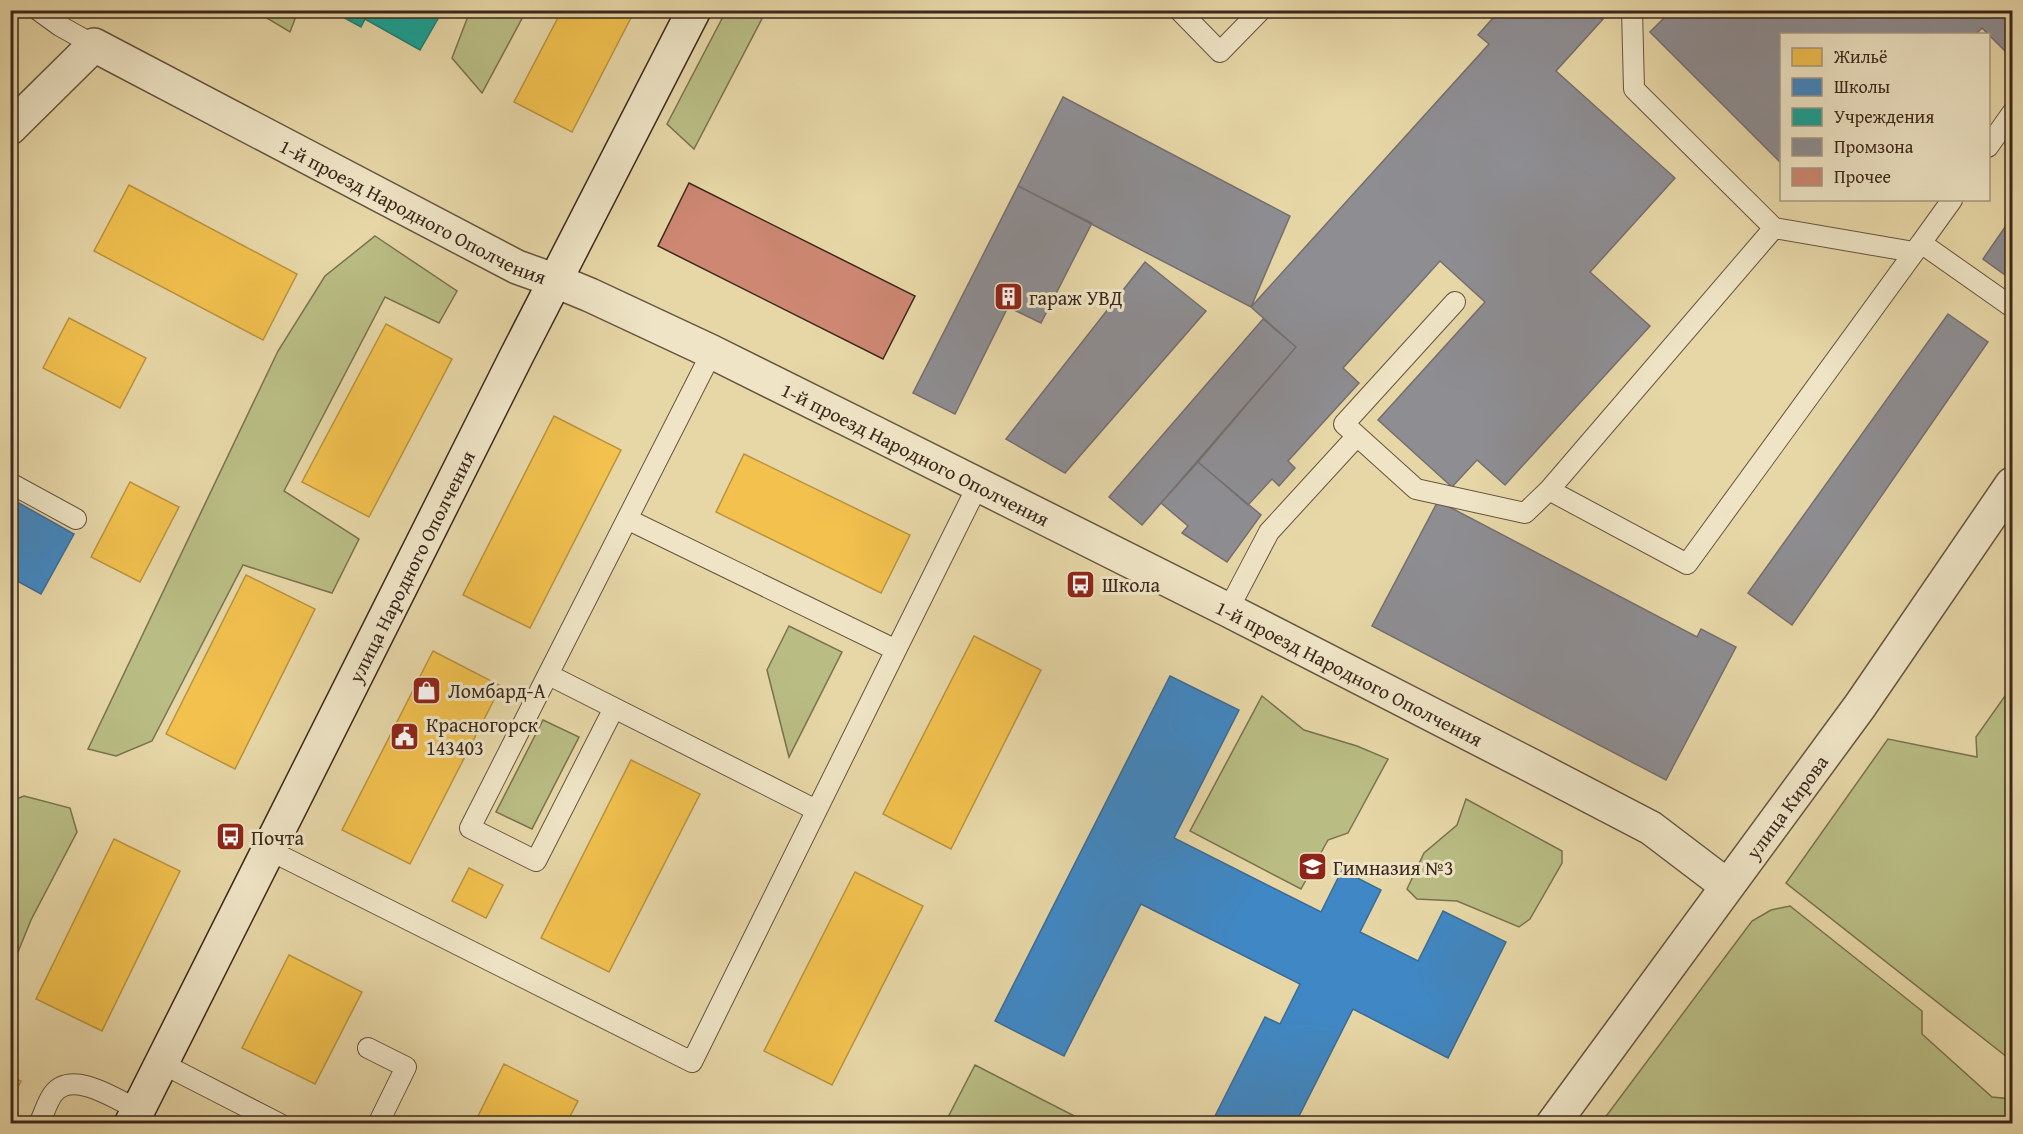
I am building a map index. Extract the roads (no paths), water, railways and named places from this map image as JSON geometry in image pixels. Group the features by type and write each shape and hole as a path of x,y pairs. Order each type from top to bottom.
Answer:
{"street":[{"name":"улица Народного Ополчения","path":"134,1117 694,10"},
{"name":"1-й проезд Народного Ополчения","path":"94,45 517,267 590,295 712,352 1228,610 1651,828 1726,885"},
{"path":"10,128 94,45"},
{"name":"улица Кирова","path":"1553,1124 1726,885 1752,854 1860,706 2013,484"}],"lane":[{"path":"38,10 57,18 94,45"},
{"path":"1179,10 1220,52 1260,10"},
{"path":"1632,10 1634,89 1774,228 1918,248 2013,307"},
{"path":"1990,146 2013,112"},
{"path":"1549,490 1687,564 1951,201"},
{"path":"1455,302 1344,424 1416,489 1525,513 1549,490 1774,228"},
{"path":"614,708 536,861 470,828 629,520 712,352"},
{"path":"1228,610 1269,532 1357,436"},
{"path":"10,483 76,519"},
{"path":"269,850 692,1062 978,485"},
{"path":"629,520 896,650"},
{"path":"549,675 816,810"},
{"path":"368,1048 406,1067 378,1124"},
{"path":"160,1063 280,1124"},
{"path":"39,1124 54,1093 66,1084 85,1084 134,1117"}],"place":[{"name":"гараж УВД","path":"1008,297"},
{"name":"Школа","path":"1081,584"},
{"name":"Ломбард-А","path":"427,690"},
{"name":"Красногорск 143403","path":"405,736"},
{"name":"Почта","path":"230,837"},
{"name":"Гимназия №3","path":"1312,867"}]}
